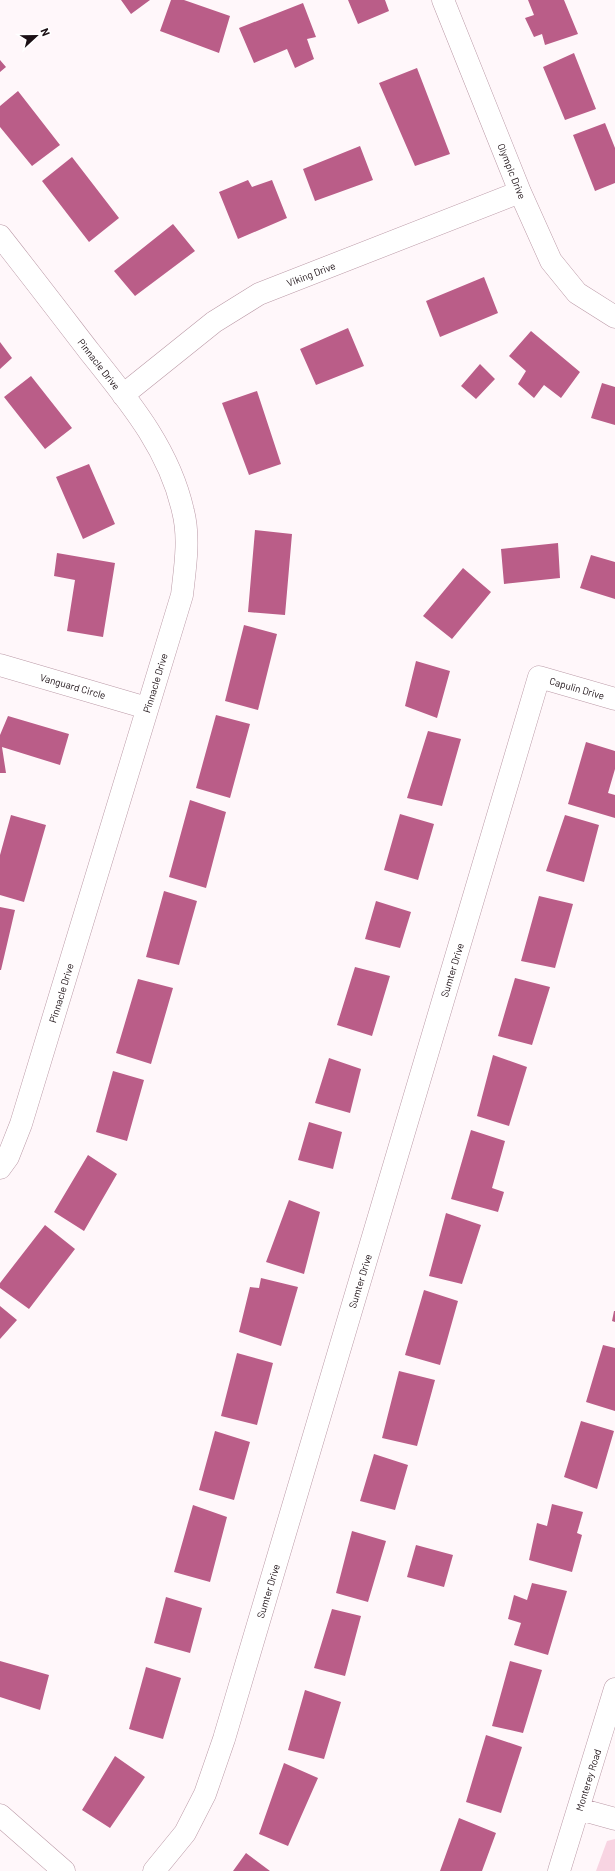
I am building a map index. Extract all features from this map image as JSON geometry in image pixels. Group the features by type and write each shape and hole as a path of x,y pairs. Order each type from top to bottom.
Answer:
{"street":[{"name":"Olympic Drive","path":"443,0 520,192 551,261 577,293 615,317"},
{"name":"Viking Drive","path":"124,395 214,322 259,294 520,192"},
{"name":"Pinnacle Drive","path":"0,236 124,395 156,440 174,476 184,512 186,540 182,595 21,1124 8,1157 0,1168"},
{"name":"Vanguard Circle","path":"0,665 147,708"},
{"name":"Capulin Drive","path":"539,677 615,699"},
{"name":"Sumter Drive","path":"154,1871 185,1833 205,1794 224,1739 539,677"},
{"name":"Monterey Road","path":"559,1871 615,1689"},
{"path":"579,1809 615,1819"},
{"path":"0,1815 64,1871"}],"shaded area":[{"path":"615,1839 615,1871 596,1871 607,1841"}],"building":[{"path":"121,0 150,0 131,14"},
{"path":"171,0 184,0 230,16 219,53 160,31"},
{"path":"348,0 385,0 389,11 358,24"},
{"path":"528,0 564,0 578,34 545,45 542,34 534,37 525,18 534,15"},
{"path":"303,3 316,37 307,39 314,59 295,68 287,49 254,63 239,28"},
{"path":"574,53 596,109 565,120 543,67"},
{"path":"0,60 6,67 0,72"},
{"path":"417,68 450,154 415,166 379,83"},
{"path":"18,91 60,145 32,166 0,127 0,106"},
{"path":"605,123 615,148 615,183 595,191 573,135"},
{"path":"360,146 373,180 315,201 303,169"},
{"path":"72,157 119,218 89,242 42,181"},
{"path":"248,180 252,187 272,180 287,218 238,239 219,192"},
{"path":"173,224 195,251 135,296 114,271"},
{"path":"484,277 498,313 440,337 426,301"},
{"path":"348,328 364,366 316,385 300,349"},
{"path":"531,331 580,372 561,398 544,385 534,398 518,384 526,371 509,356"},
{"path":"0,342 12,358 0,369"},
{"path":"480,364 495,379 476,399 461,386"},
{"path":"31,376 72,428 45,449 4,397"},
{"path":"602,383 615,387 615,425 591,418"},
{"path":"257,391 281,464 249,475 222,403"},
{"path":"89,464 115,524 83,539 56,477"},
{"path":"255,530 292,534 285,615 248,612"},
{"path":"558,543 560,578 504,584 501,549"},
{"path":"57,553 115,563 103,637 67,631 75,580 54,576"},
{"path":"591,555 615,562 615,599 580,588"},
{"path":"463,568 491,592 452,639 423,616"},
{"path":"244,625 277,634 258,710 225,701"},
{"path":"416,661 450,671 437,718 405,706"},
{"path":"216,715 250,724 230,798 196,788"},
{"path":"8,716 69,734 60,765 2,747 6,773 0,773 0,735"},
{"path":"428,731 461,739 442,806 407,798"},
{"path":"586,742 615,751 615,769 608,793 615,795 615,818 568,804"},
{"path":"190,800 226,812 206,888 169,877"},
{"path":"400,814 434,824 418,880 384,870"},
{"path":"11,815 46,825 24,902 0,895 0,855"},
{"path":"565,815 599,825 584,882 546,871"},
{"path":"164,891 197,901 179,965 146,957"},
{"path":"539,896 573,904 555,968 521,961"},
{"path":"376,901 411,912 400,948 365,939"},
{"path":"0,907 15,910 1,970 0,970"},
{"path":"355,967 390,976 372,1036 337,1025"},
{"path":"515,978 550,987 532,1045 498,1036"},
{"path":"138,979 173,988 151,1064 116,1053"},
{"path":"493,1055 527,1067 509,1126 477,1116"},
{"path":"329,1058 361,1069 350,1113 315,1103"},
{"path":"113,1071 144,1080 127,1141 96,1132"},
{"path":"309,1122 342,1132 333,1169 298,1160"},
{"path":"471,1130 505,1141 492,1188 504,1192 498,1212 451,1199"},
{"path":"88,1155 117,1174 84,1231 54,1212"},
{"path":"289,1200 320,1212 304,1274 266,1262"},
{"path":"446,1213 481,1225 462,1284 429,1276"},
{"path":"45,1225 75,1249 29,1309 0,1288 0,1283"},
{"path":"261,1278 298,1287 281,1346 239,1332 250,1287 259,1288"},
{"path":"424,1290 458,1301 440,1365 405,1355"},
{"path":"0,1306 17,1320 0,1339"},
{"path":"615,1311 615,1322 612,1321"},
{"path":"603,1345 615,1348 615,1411 586,1402"},
{"path":"237,1353 273,1363 257,1425 221,1416"},
{"path":"399,1371 435,1380 417,1446 382,1438"},
{"path":"581,1421 614,1431 597,1489 564,1477"},
{"path":"215,1431 250,1442 234,1500 199,1490"},
{"path":"374,1454 408,1465 395,1510 360,1501"},
{"path":"552,1504 583,1512 577,1533 582,1535 572,1572 529,1560 537,1523 547,1526"},
{"path":"193,1505 227,1517 210,1582 174,1572"},
{"path":"352,1531 386,1541 368,1602 336,1593"},
{"path":"416,1545 453,1555 444,1587 407,1577"},
{"path":"532,1583 567,1591 548,1655 514,1645 521,1623 508,1619 514,1595 527,1600"},
{"path":"166,1597 202,1608 190,1653 154,1643"},
{"path":"332,1609 361,1616 345,1676 314,1668"},
{"path":"0,1661 49,1675 40,1710 0,1697"},
{"path":"510,1661 542,1670 523,1733 492,1726"},
{"path":"146,1667 181,1678 163,1739 129,1729"},
{"path":"305,1690 341,1702 324,1759 288,1750"},
{"path":"486,1735 522,1747 501,1813 466,1802"},
{"path":"115,1756 145,1777 110,1828 82,1810"},
{"path":"284,1763 318,1778 288,1846 259,1834"},
{"path":"459,1818 496,1833 482,1871 440,1871"},
{"path":"246,1853 270,1871 233,1871"}]}
